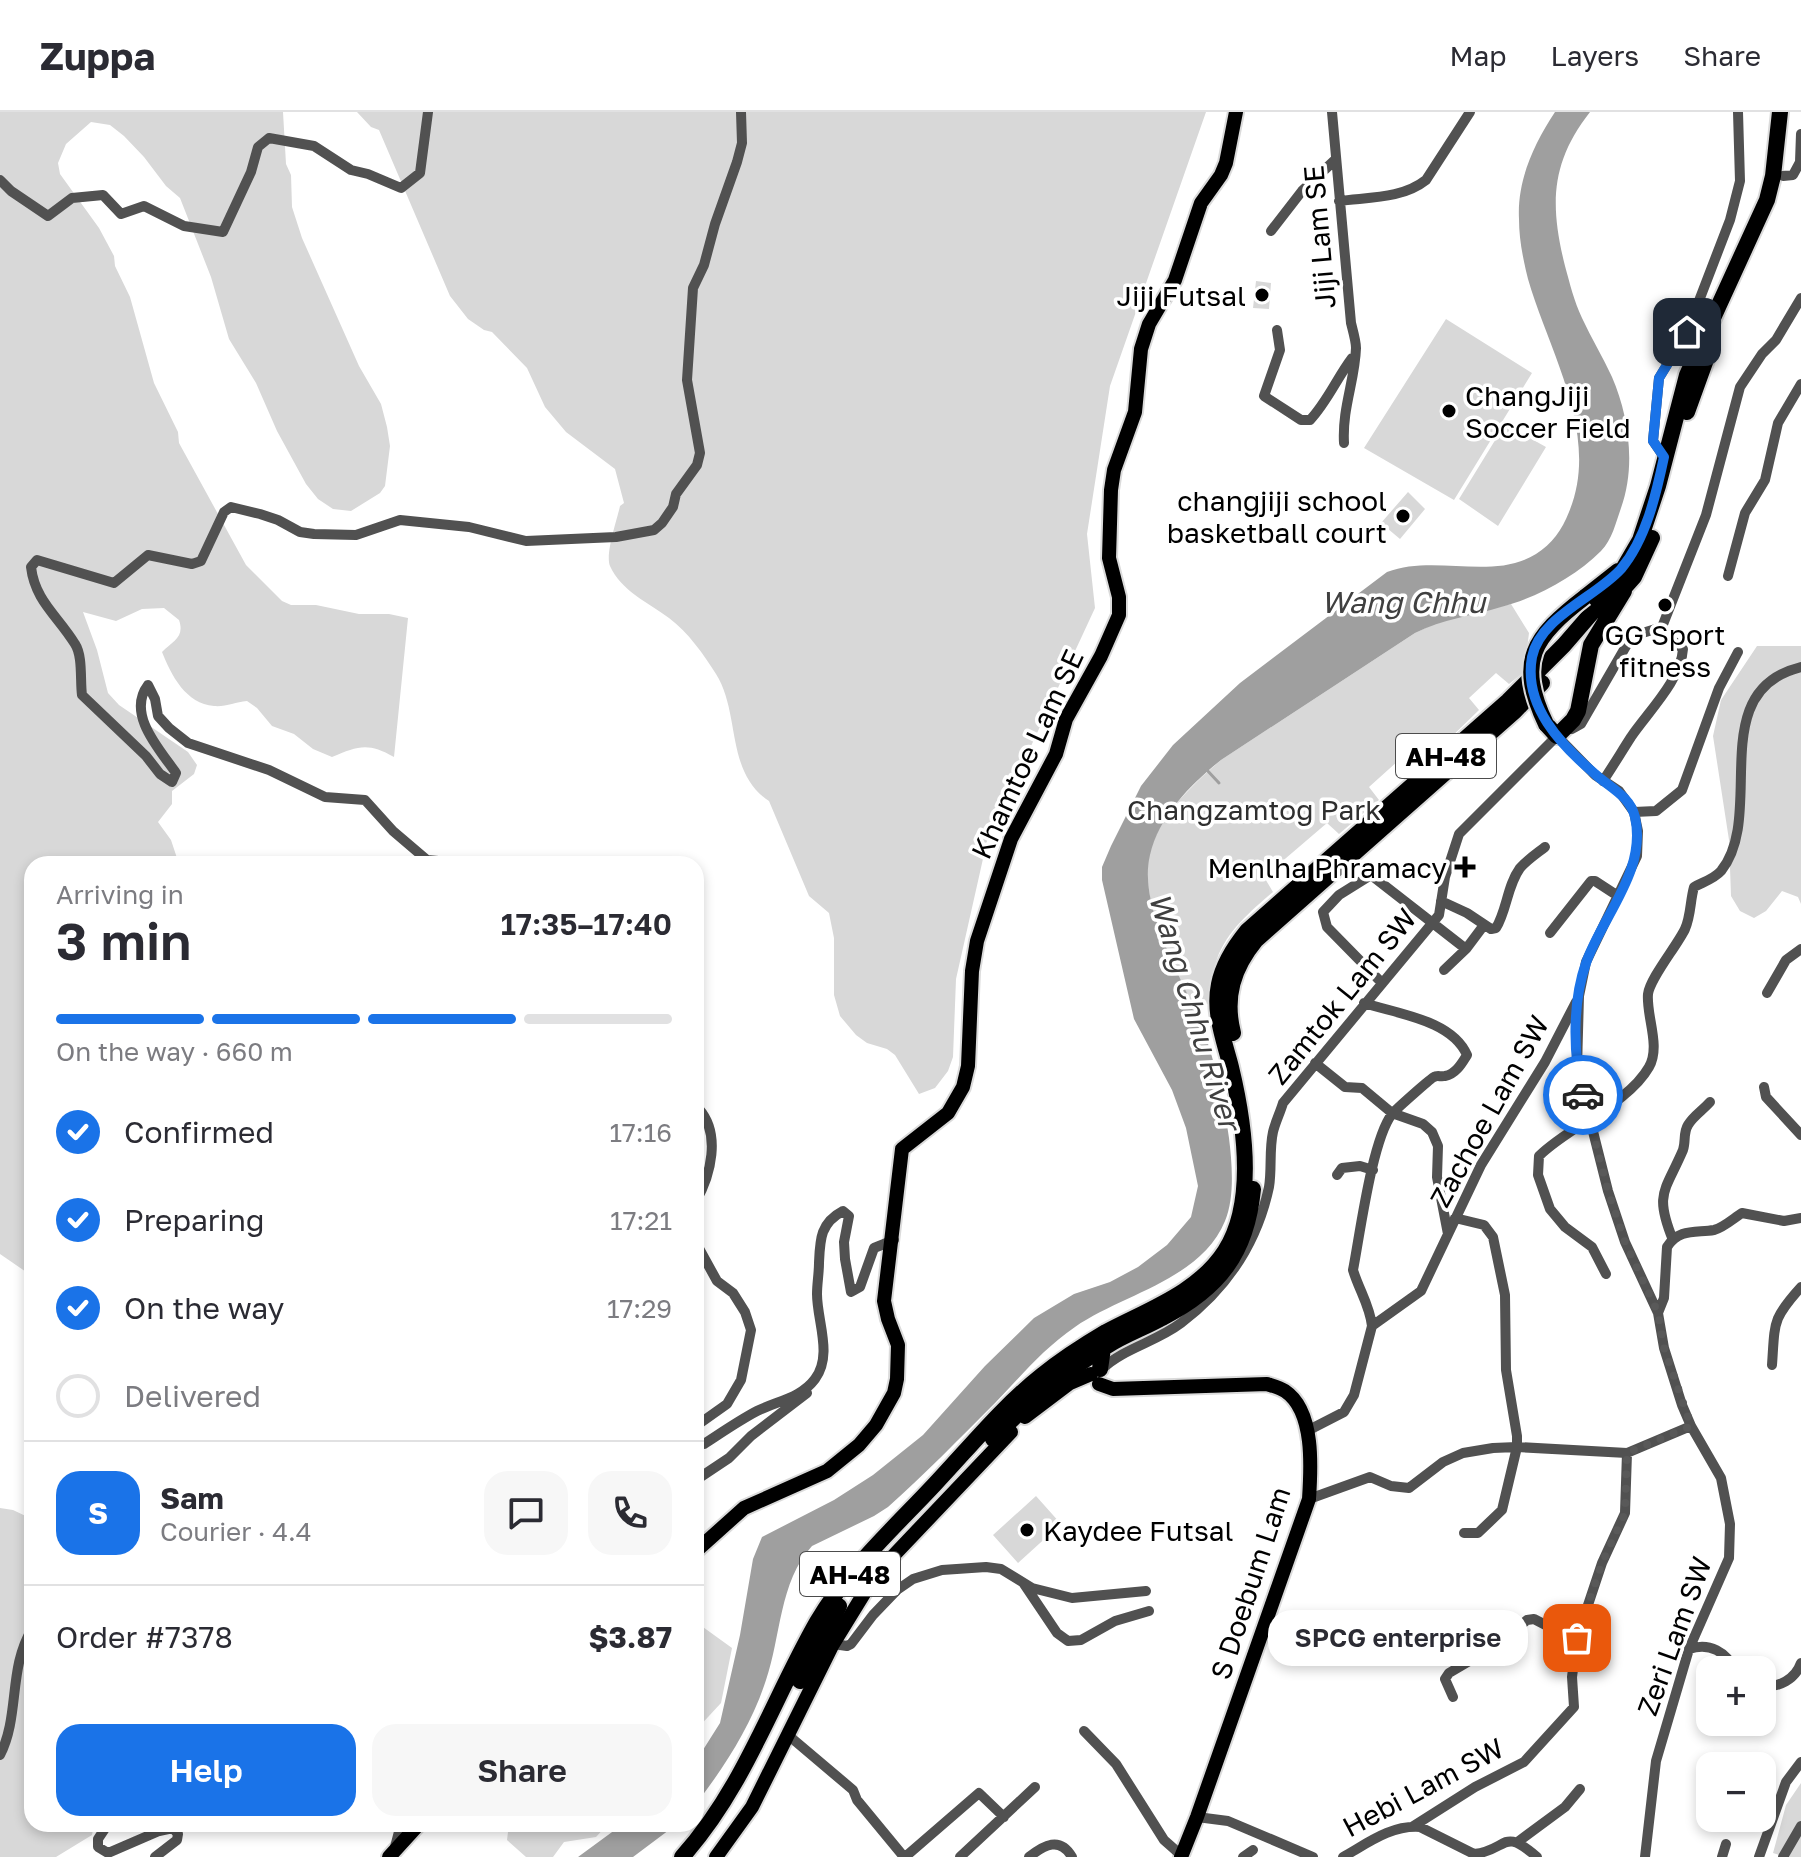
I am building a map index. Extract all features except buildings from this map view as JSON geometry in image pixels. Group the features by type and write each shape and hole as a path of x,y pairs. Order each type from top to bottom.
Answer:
{"highway":[{"name":"AH-48","path":"1144,1320 1205,1272 1226,1250 1239,1213 1244,1143 1236,1090 1219,1023 1218,996 1230,954 1247,931 1508,701 1609,593 1640,540 1687,375 1767,200 1773,176 1780,112"},
{"name":"AH-48","path":"704,1831 729,1796 816,1624 847,1578 1009,1405 1041,1375 1144,1320 1183,1306 1212,1285 1232,1261 1246,1232 1253,1192 1255,1143 1253,1118 1230,1022 1229,996 1234,976 1256,940 1515,711 1573,650 1615,597 1625,589 1642,563 1659,518 1698,380 1776,205 1783,176 1789,112"},
{"path":"1625,589 1591,645 1578,711 1557,729 1533,686 1533,652 1543,634 1561,616 1620,569 1640,540"},
{"name":"AH-48","path":"695,1857 724,1822 750,1781 836,1611 853,1586 1033,1396 1097,1374 1095,1346"},
{"name":"AH-48","path":"682,1857 703,1832"}],"main road":[{"name":"Khamtoe Lam SE","path":"704,1544 744,1508 827,1471 859,1445 881,1417 894,1393 898,1345 884,1301 894,1240 902,1149 948,1113 963,1087 968,1066 972,971 977,941 1011,839 1056,754 1066,719 1101,656 1119,615 1119,597 1109,558 1111,490 1114,470 1135,412 1141,349 1153,316 1175,280 1201,203 1226,163 1236,112"},
{"name":"S Doebum Lam","path":"1097,1374 1122,1388 1267,1384 1284,1390 1292,1398 1307,1431 1311,1459 1309,1499 1181,1856"},
{"path":"716,1857 752,1807 833,1644 876,1574 1032,1411 1070,1383 1097,1374"},
{"path":"395,1854 407,1832"}],"street":[{"path":"0,180 48,216 72,198 103,195 121,214 144,206 184,226 223,232 251,172 258,147 269,138 314,146 351,170 401,188 420,173 428,112"},
{"path":"422,856 393,831 365,800 325,797 269,770 188,743 158,716 148,685 142,694 141,709 148,734 176,773 172,782 160,774 146,756 82,695 78,647 33,584 31,567 37,560 114,583 148,555 192,564 201,561 224,512 231,507 269,517 300,532 314,534 356,535 400,520 469,527 526,541 616,537 654,530 673,507 676,494 697,465 700,453 687,380 693,288 704,265 737,162 742,143 741,112"},
{"name":"Jiji Lam SE","path":"1332,112 1356,350 1343,423 1344,443"},
{"path":"1339,201 1398,193 1418,186 1426,180 1470,112"},
{"path":"1664,457 1653,441 1659,378 1687,332 1730,220 1740,181 1738,112"},
{"path":"1783,176 1793,175 1798,168 1801,134"},
{"path":"1271,231 1302,191 1336,159"},
{"path":"1603,781 1661,699 1683,658 1683,649 1659,629 1706,515 1740,387 1762,354 1776,340 1801,298"},
{"path":"1277,330 1280,350 1264,396 1301,420 1310,420 1320,409 1338,376 1354,357"},
{"path":"1728,576 1745,513 1765,480 1778,423 1801,384"},
{"name":"Zamtok Lam SW","path":"1097,1374 1120,1357 1178,1325 1202,1306 1239,1262 1259,1224 1269,1185 1273,1133 1283,1103 1439,915 1445,877 1459,834 1557,729 1572,729 1581,724 1632,638 1659,629"},
{"path":"1557,729 1603,781 1619,791 1634,812 1656,811 1682,790 1719,688 1738,652"},
{"path":"1606,1274 1592,1247 1565,1227 1550,1209 1537,1165 1539,1156 1551,1144 1622,1096 1649,1067 1652,1036 1648,993 1652,981 1686,926 1694,887 1718,875 1732,851 1740,798 1740,752 1752,706 1771,679 1783,671 1801,667"},
{"name":"Zeri Lam SW","path":"1634,812 1638,831 1637,856 1586,962 1579,996 1577,1068 1608,1191 1625,1242 1658,1313 1664,1348 1691,1426 1726,1492 1731,1542 1729,1558 1689,1649 1656,1761 1645,1857"},
{"path":"1441,901 1491,929 1496,928 1502,919 1515,877 1527,861 1545,847"},
{"path":"1382,983 1327,927 1323,912 1339,895 1371,875 1466,949"},
{"path":"1550,933 1591,881 1618,896"},
{"path":"1444,970 1466,949 1484,925"},
{"path":"1767,993 1786,960 1801,949"},
{"name":"Zachoe Lam SW","path":"1372,1326 1421,1291 1492,1146 1550,1054 1579,996"},
{"path":"1307,1431 1344,1412 1354,1395 1372,1326 1371,1310 1353,1270 1378,1145 1392,1113 1408,1102 1426,1082 1437,1075 1446,1076 1456,1071 1467,1055 1457,1038 1444,1028 1364,1003"},
{"path":"1315,1063 1345,1087 1362,1088 1392,1113 1423,1124 1436,1138 1437,1177 1449,1236"},
{"path":"1764,1087 1766,1097 1801,1135"},
{"path":"1673,1240 1663,1214 1662,1194 1685,1145 1689,1122 1710,1102"},
{"path":"704,1115 711,1132 704,1188"},
{"path":"1337,1175 1342,1168 1360,1166 1373,1170"},
{"path":"704,1475 729,1458 772,1419 801,1400 821,1370 823,1349 817,1296 819,1244 823,1228 832,1216 843,1211 849,1216 844,1251 851,1292 860,1287 874,1248 894,1240"},
{"path":"1658,1313 1664,1298 1667,1247 1673,1240 1693,1230 1717,1230 1742,1213 1784,1221 1801,1218"},
{"path":"1455,1218 1484,1225 1493,1237 1505,1295 1506,1370 1517,1447 1502,1510 1478,1533 1464,1533"},
{"path":"704,1257 717,1281 733,1293 745,1312 751,1330 741,1380 727,1404 704,1420"},
{"path":"1772,1365 1775,1322 1782,1307 1801,1287"},
{"path":"704,1444 756,1412 785,1401 814,1381"},
{"path":"1309,1499 1370,1477 1391,1486 1409,1488 1453,1457 1493,1448 1627,1453 1691,1426"},
{"name":"Hebi Lam SW","path":"1343,1857 1381,1835 1402,1827 1412,1827 1475,1787 1524,1762 1569,1714 1575,1701 1572,1677 1577,1638 1602,1563 1625,1513 1627,1453"},
{"path":"833,1644 851,1644 897,1590 928,1573 986,1567 1001,1569 1032,1588 1072,1598 1146,1591"},
{"path":"1023,1583 1057,1633 1068,1641 1081,1640 1115,1621 1149,1611"},
{"path":"1453,1697 1445,1679 1449,1673 1500,1643 1527,1620 1534,1619 1577,1638"},
{"path":"0,1755 7,1741 24,1643"},
{"path":"1689,1649 1700,1645 1728,1656"},
{"path":"1776,1685 1798,1672 1801,1663"},
{"path":"1084,1731 1116,1764 1164,1840 1181,1856"},
{"path":"788,1735 853,1790 857,1800 899,1855 980,1792 1004,1817"},
{"path":"1759,1857 1786,1782 1801,1762"},
{"path":"960,1857 1035,1787"},
{"path":"1519,1841 1565,1807 1580,1789"},
{"name":"Hebi Lam SW","path":"1197,1817 1228,1821 1313,1857"},
{"path":"1783,1857 1801,1826"},
{"path":"1412,1827 1420,1827 1474,1854 1483,1853 1507,1840 1519,1841 1537,1857"},
{"path":"103,1832 98,1847 108,1853 157,1832"},
{"path":"155,1857 177,1840 176,1832"},
{"path":"1029,1857 1044,1845 1055,1843 1067,1848 1072,1857"},
{"path":"1722,1857 1726,1844"}],"green space":[{"path":"0,112 283,112 292,207 302,238 359,366 381,404 387,427 390,446 385,486 380,493 351,511 333,509 318,499 306,484 277,431 256,383 229,339 211,277 180,198 124,136 110,125 91,122 66,144 58,163 60,174 99,228 114,256 115,266 130,297 154,383 178,432 179,443 246,565 282,601 291,605 316,605 359,614 389,614 408,618 394,757 363,747 332,757 313,749 294,734 272,726 247,701 214,706 195,700 175,679 162,652 180,631 179,620 164,608 142,609 116,621 83,612 108,693 119,705 188,752 197,765 194,774 172,791 172,804 158,822 171,840 176,856 24,856 24,1270 0,1254"},
{"path":"357,112 1206,112 1110,386 1087,534 1095,608 987,841 956,979 953,1057 948,1071 935,1088 919,1094 895,1055 867,1043 840,1016 834,995 834,938 829,913 809,896 769,801 755,789 746,775 739,759 724,690 716,674 683,630 621,583 610,566 612,537 620,506 624,503 615,469 566,432 545,407 527,368 492,332 468,319 450,296 379,130 371,127"},
{"name":"Jiji Futsal","path":"1256,281 1271,283 1269,309 1253,308"},
{"name":"ChangJiji Soccer Field","path":"1446,319 1532,373 1454,500 1364,448"},
{"path":"1505,424 1546,447 1498,526 1459,499"},
{"name":"changjiji school basketball court","path":"1408,492 1425,509 1400,539 1381,523"},
{"name":"Changzamtog Park","path":"1511,604 1529,633 1524,672 1509,684 1496,673 1469,698 1479,710 1441,747 1428,734 1369,787 1379,800 1339,834 1327,823 1264,877 1273,892 1240,922 1227,939 1215,964 1210,1003 1194,1008 1161,935 1149,895 1149,857 1153,842 1177,803 1221,760 1415,633 1442,620"},
{"path":"1757,646 1801,646 1801,904 1798,897 1782,891 1766,911 1754,918 1740,911 1731,896 1729,840 1713,736 1721,700"},
{"name":"Kaydee Futsal","path":"1036,1496 1061,1524 1018,1563 993,1535"},
{"path":"0,1508 24,1515 24,1832 93,1832 56,1857 0,1857"},
{"path":"704,1628 732,1648 721,1703 704,1721"},
{"path":"1801,1783 1801,1857 1786,1857 1773,1853 1786,1805"},
{"path":"508,1832 601,1832 596,1837 564,1842 553,1857 526,1857 507,1840"}],"water":[{"name":"Wang Chhu","path":"1555,112 1590,112 1567,149 1557,186 1556,204 1560,244 1574,299 1612,377 1626,425 1629,459 1626,492 1611,536 1591,561 1541,592 1415,633 1221,760 1188,790 1169,814 1150,855 1150,899 1165,945 1204,1032 1219,1084 1232,1169 1225,1221 1214,1241 1179,1272 1094,1315 1053,1344 888,1507 812,1546 793,1576 771,1663 753,1713 727,1760 704,1793 704,1748 720,1723 753,1559 762,1537 834,1500 873,1475 923,1435 985,1366 1034,1318 1074,1294 1110,1282 1138,1267 1167,1245 1191,1217 1198,1186 1186,1128 1172,1090 1134,1019 1102,880 1102,867 1141,786 1173,745 1240,683 1387,572 1424,565 1482,567 1519,562 1547,546 1563,525 1577,483 1579,453 1576,424 1559,364 1528,279 1519,219 1524,176 1540,137"},
{"path":"612,1832 666,1832 633,1857 578,1857"}],"waterway":[{"path":"1205,768 1219,783"}],"way so far":[{"path":"1577,1638 1602,1563 1625,1513 1627,1453 1691,1426 1664,1348 1658,1313 1625,1242 1608,1191 1583,1095"}],"place":[{"name":"Jiji Futsal","path":"1262,295"},
{"name":"ChangJiji Soccer Field","path":"1449,411"},
{"name":"changjiji school basketball court","path":"1403,516"},
{"name":"GG Sport fitness","path":"1665,605"},
{"name":"Menlha Phramacy","path":"1465,867"},
{"name":"Kaydee Futsal","path":"1027,1530"},
{"name":"SPCG enterprise","path":"1577,1638"}],"route":[{"path":"1583,1095 1577,1068 1579,996 1586,962 1637,856 1638,831 1634,812 1619,791 1595,775 1546,724 1536,702 1531,664 1533,652 1543,634 1620,569 1640,540 1664,457 1653,441 1659,378 1687,332"}],"water label":[{"name":"Wang Chhu River","path":"1195,1011"}]}
